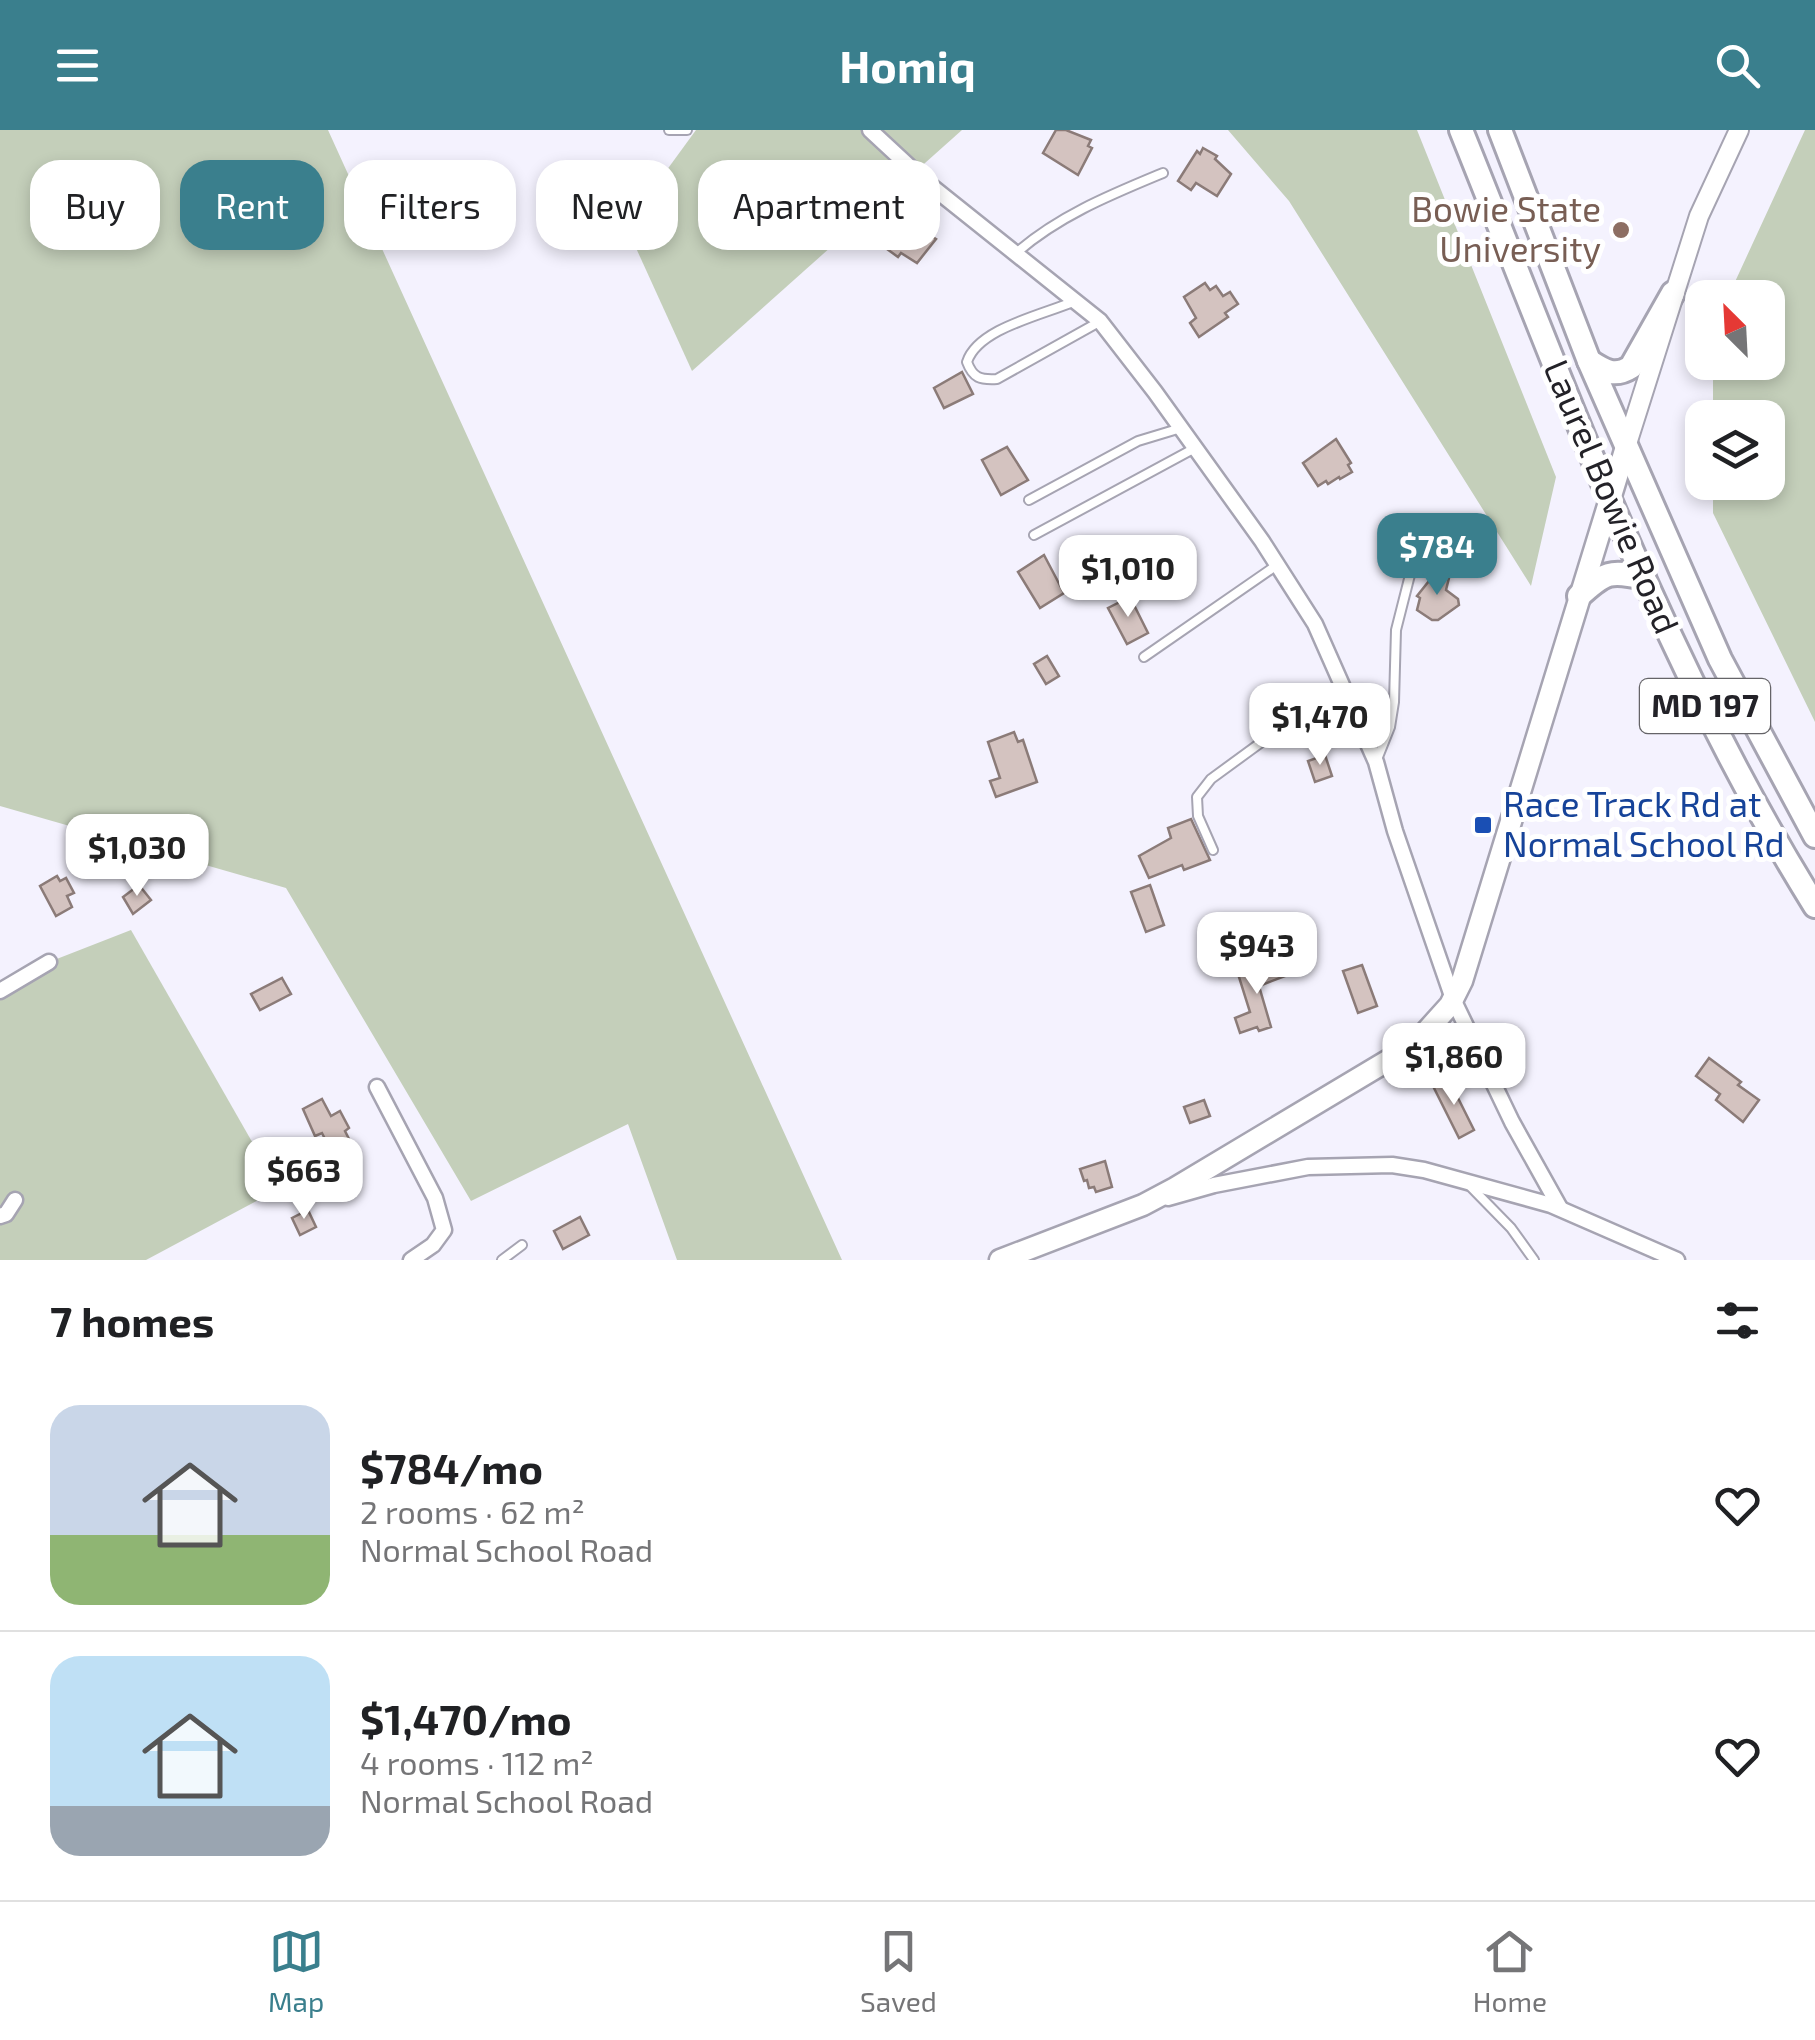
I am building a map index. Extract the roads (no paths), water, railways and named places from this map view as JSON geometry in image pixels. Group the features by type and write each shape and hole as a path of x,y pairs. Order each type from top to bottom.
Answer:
{"main road":[{"name":"Laurel Bowie Road","path":"1461,130 1644,578 1732,761 1815,906"},
{"name":"Laurel Bowie Road","path":"1500,130 1588,360 1626,447 1728,674 1815,836"},
{"path":"1588,360 1610,373 1631,368 1673,293"},
{"path":"1000,1260 1144,1205 1414,1046 1453,999 1462,981 1626,447"},
{"path":"1580,596 1599,577 1617,572 1644,578"}],"street":[{"path":"870,130 926,182 1100,321 1181,428 1315,624 1376,762 1453,999 1556,1207"},
{"path":"1626,447 1699,216 1739,130"},
{"path":"0,991 49,962"},
{"path":"377,1087 434,1198 444,1230 433,1245 411,1260"},
{"path":"1144,1205 1214,1185 1339,1164 1392,1165 1556,1207 1677,1260"},
{"path":"0,1216 6,1214 15,1200"}],"lane":[{"path":"668,130 687,130"},
{"path":"1015,254 1055,224 1163,173"},
{"path":"1075,301 988,334 972,349 967,362 972,374 982,380 997,379 1100,321"},
{"path":"1029,500 1138,441 1181,428"},
{"path":"1034,535 1195,448"},
{"path":"1144,657 1277,565"},
{"path":"1376,762 1390,727 1396,630 1412,567"},
{"path":"1213,850 1198,816 1197,797 1211,779 1341,684"},
{"path":"1466,1182 1511,1228 1534,1260"},
{"path":"502,1260 522,1245"}],"place":[{"name":"Bowie State University","path":"1621,230"},
{"name":"Race Track Rd at Normal School Rd","path":"1483,825"}]}
